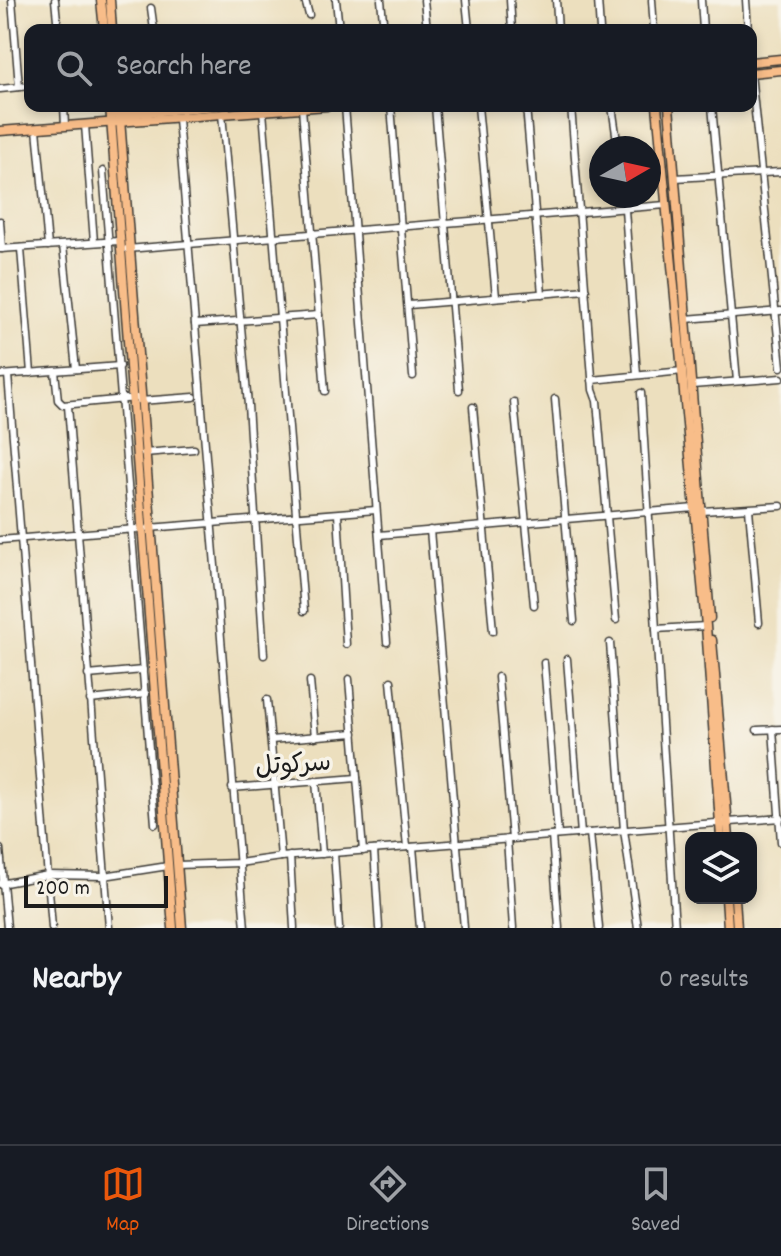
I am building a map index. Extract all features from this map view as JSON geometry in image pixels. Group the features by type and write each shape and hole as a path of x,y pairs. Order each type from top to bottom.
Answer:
{"main road":[{"path":"101,0 103,24"},
{"path":"110,0 112,24"},
{"path":"757,61 781,59"},
{"path":"757,72 781,70"},
{"path":"0,131 85,125 138,112"},
{"path":"114,116 178,119 249,112"},
{"path":"658,112 694,461 724,822 722,832"},
{"path":"670,112 692,385 694,461"},
{"path":"114,116 133,399 141,471 141,529 168,802 165,824 182,928"},
{"path":"123,246 124,365 144,453 141,471"},
{"path":"698,509 706,626 727,832"},
{"path":"173,865 173,928"},
{"path":"726,904 728,928"},
{"path":"735,904 737,928"}],"street":[{"path":"12,0 19,87"},
{"path":"55,0 57,24"},
{"path":"305,0 309,15"},
{"path":"336,0 338,24"},
{"path":"381,0 383,24"},
{"path":"424,0 426,24"},
{"path":"466,0 468,24"},
{"path":"510,0 512,24"},
{"path":"556,0 558,24"},
{"path":"598,0 600,24"},
{"path":"652,0 654,24"},
{"path":"701,0 703,24"},
{"path":"746,0 748,24"},
{"path":"151,8 153,24"},
{"path":"0,89 24,87"},
{"path":"64,112 65,126"},
{"path":"263,112 304,611"},
{"path":"302,112 325,391"},
{"path":"346,112 387,642"},
{"path":"392,112 413,376"},
{"path":"436,112 454,302 459,390"},
{"path":"479,112 496,297"},
{"path":"526,112 542,294"},
{"path":"572,112 592,380 608,514 616,620"},
{"path":"613,112 616,136"},
{"path":"713,112 737,381"},
{"path":"755,112 778,312 781,367"},
{"path":"222,114 264,655"},
{"path":"178,119 245,928"},
{"path":"85,125 94,242"},
{"path":"37,129 48,246"},
{"path":"52,928 21,538 4,375 124,365 108,241 103,171"},
{"path":"675,178 781,172"},
{"path":"661,205 666,205"},
{"path":"0,221 1,249 21,249 108,241 123,246 234,241 625,208 637,375"},
{"path":"63,245 76,369"},
{"path":"21,249 31,373"},
{"path":"409,305 586,290"},
{"path":"686,319 778,312"},
{"path":"195,324 319,315"},
{"path":"55,371 58,400 68,406 194,397"},
{"path":"592,380 683,371"},
{"path":"692,385 781,378"},
{"path":"641,393 675,928"},
{"path":"133,399 141,529 143,670 165,824"},
{"path":"555,399 574,621"},
{"path":"514,402 534,605"},
{"path":"68,406 109,928"},
{"path":"473,407 493,631"},
{"path":"144,453 194,449"},
{"path":"379,535 608,514 781,506"},
{"path":"749,509 759,623"},
{"path":"0,540 376,510"},
{"path":"338,514 346,644"},
{"path":"430,530 464,928"},
{"path":"656,629 706,626"},
{"path":"610,643 624,830 638,928"},
{"path":"567,659 581,834"},
{"path":"544,663 559,928"},
{"path":"88,675 143,670"},
{"path":"498,677 513,928"},
{"path":"349,679 363,851"},
{"path":"310,681 315,737"},
{"path":"391,681 420,928"},
{"path":"90,700 146,694"},
{"path":"267,700 281,857"},
{"path":"757,730 777,729 781,842"},
{"path":"271,740 354,733"},
{"name":"سرکوتل","path":"232,788 357,778"},
{"path":"316,781 322,854"},
{"path":"2,884 48,875 104,876 173,865 239,863 290,856 780,818"},
{"path":"590,833 599,928"},
{"path":"0,849 7,928"},
{"path":"374,850 379,928"},
{"path":"334,853 339,928"},
{"path":"290,856 294,928"}]}
